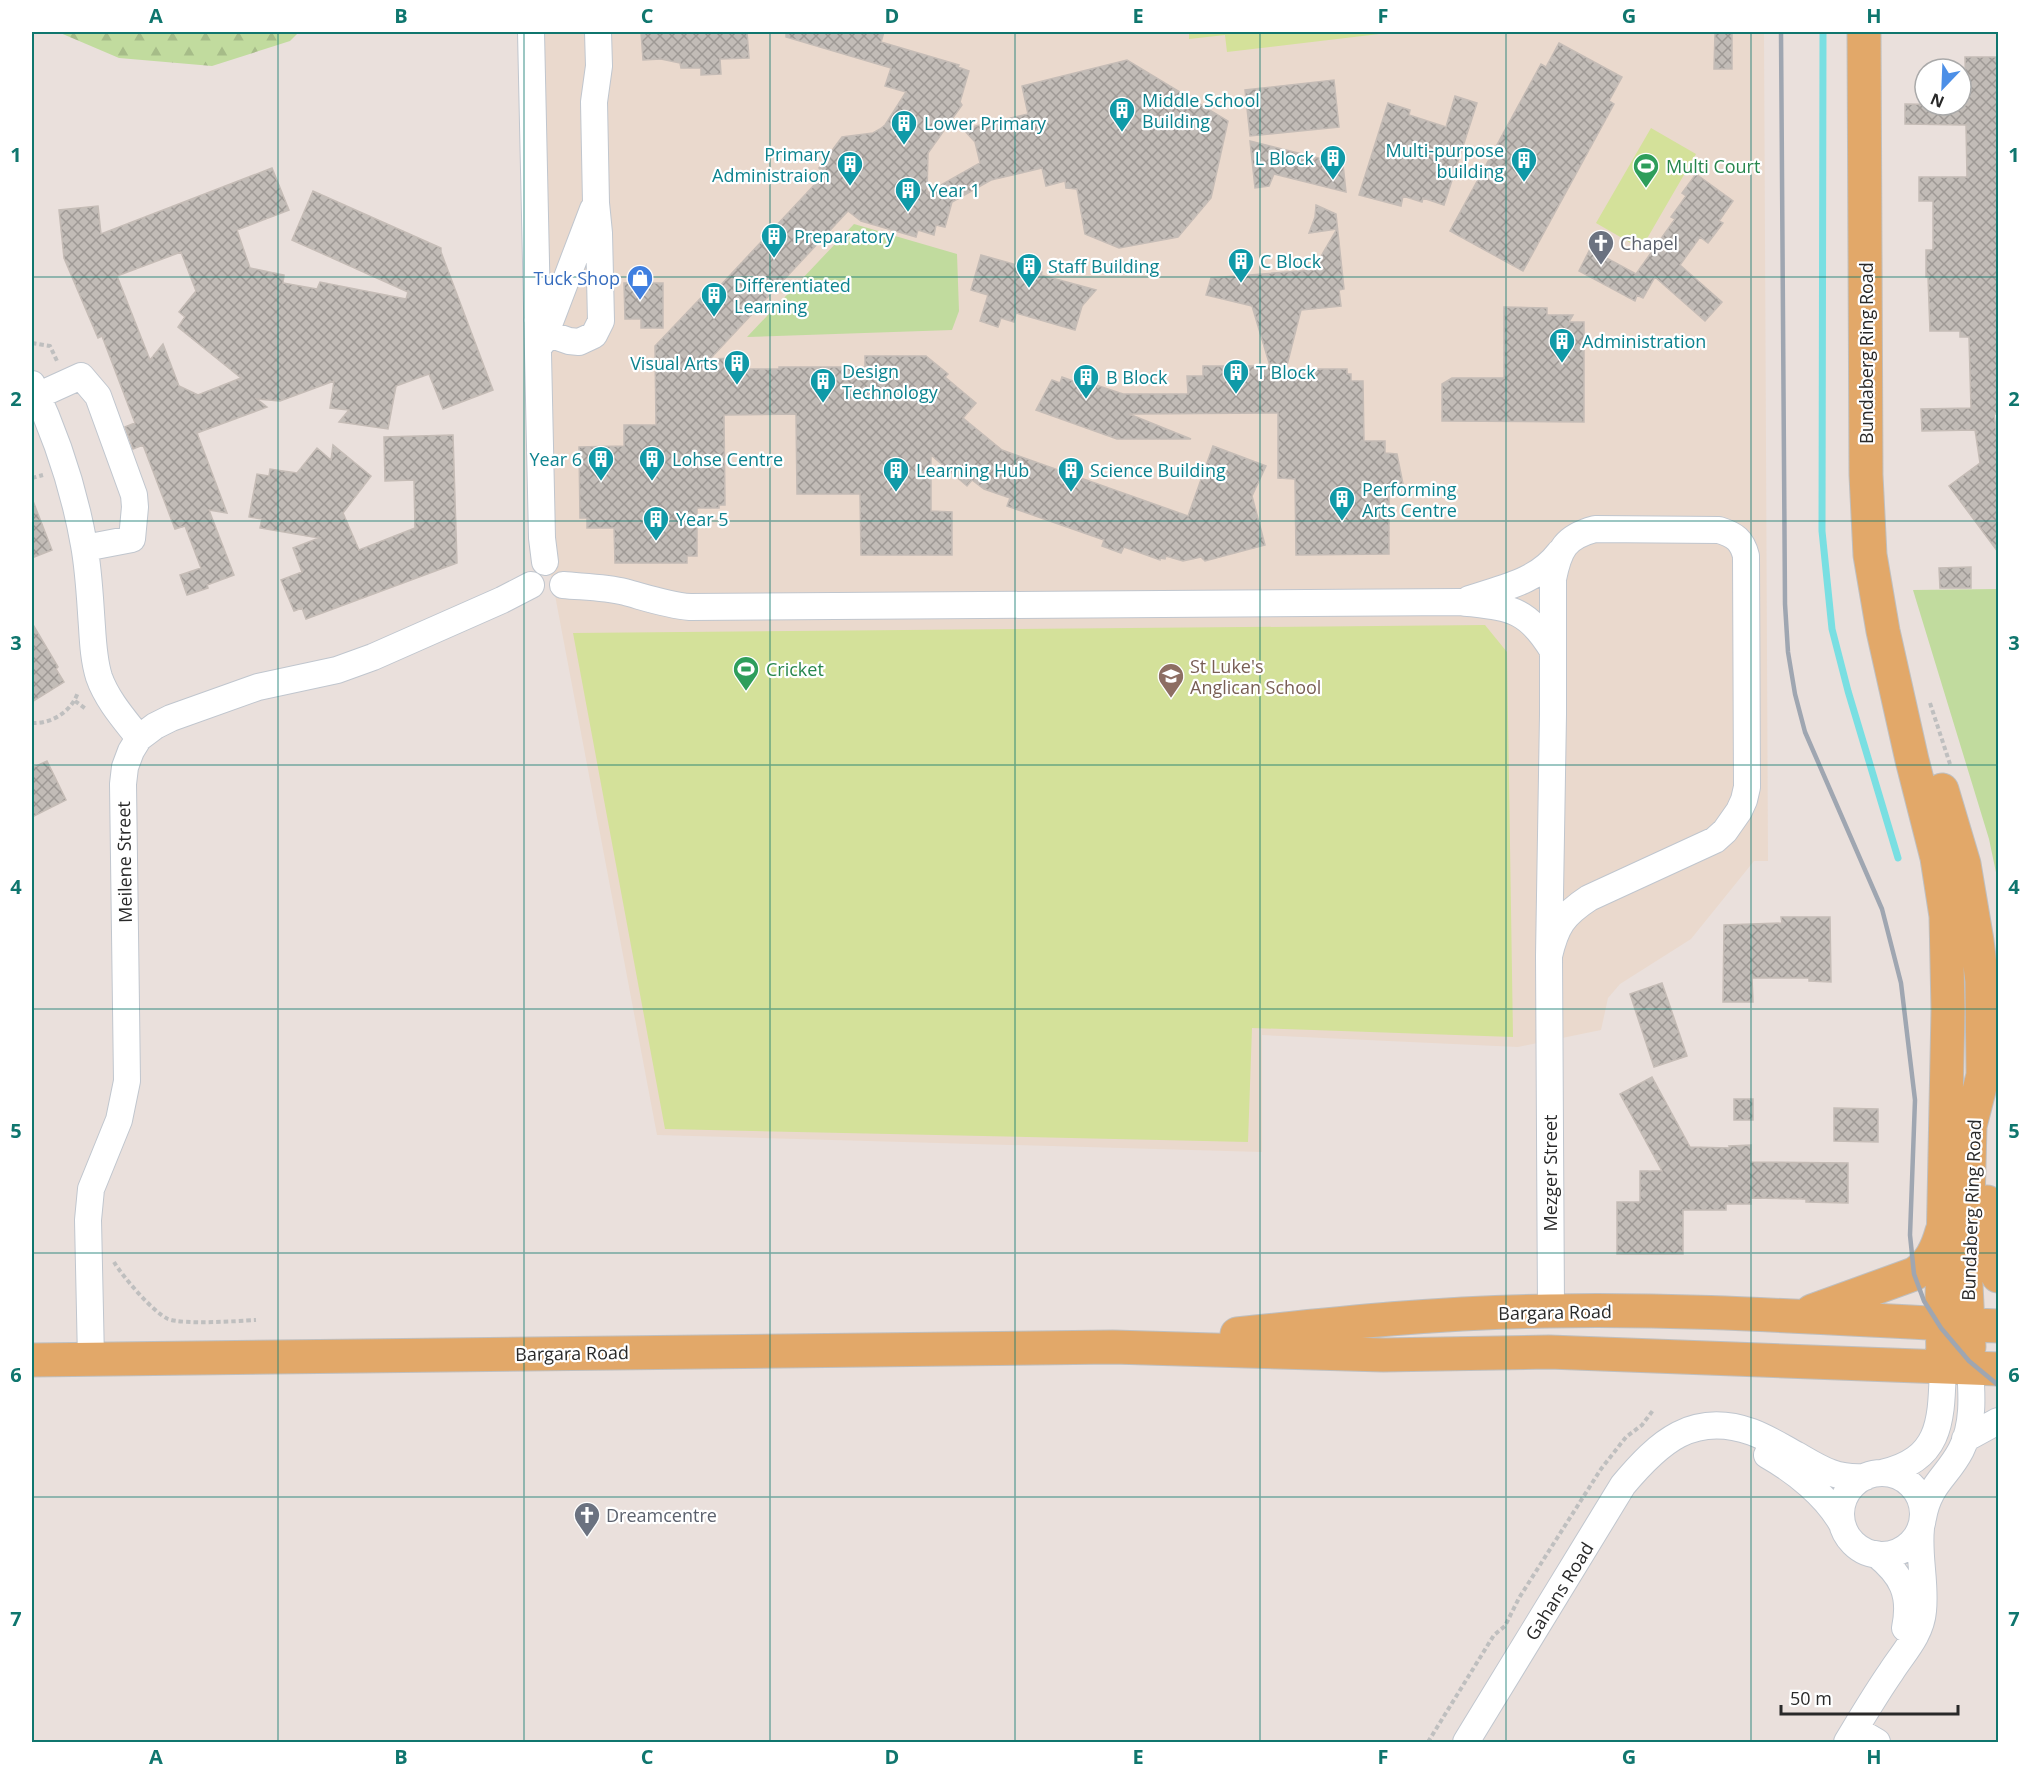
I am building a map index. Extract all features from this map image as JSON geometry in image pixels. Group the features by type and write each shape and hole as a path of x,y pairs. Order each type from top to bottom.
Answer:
{"main road":[{"name":"Bundaberg Ring Road","path":"1864,32 1867,516 1870,555 1912,760 1937,858 1946,916 1948,1010 1944,1224 1970,1324"},
{"name":"Bundaberg Ring Road","path":"1894,672 1931,754 1964,864 1982,981 1983,1075 1970,1126 1966,1284 1970,1324 1970,1368"},
{"path":"1983,1075 1990,1111 1987,1230 1998,1276"},
{"path":"1799,1316 1921,1270 1934,1254 1944,1224"},
{"path":"1549,1352 1551,1310"},
{"name":"Bargara Road","path":"1113,1347 1393,1317 1551,1310 1799,1316 1970,1324"},
{"name":"Bargara Road","path":"32,1360 1113,1347 1383,1355 1549,1352 1970,1368"}],"street":[{"path":"531,32 535,238 540,337 542,538 545,562"},
{"path":"540,337 579,342 594,335 599,328 601,314 600,245 596,203 594,102 599,66 598,32"},
{"path":"540,337 596,203"},
{"path":"535,238 540,248 559,253 572,249 584,235"},
{"path":"85,548 132,539 135,507 134,495 98,396 81,376 34,390 49,420 66,468 85,548 96,666 100,680 117,711 140,738 155,726 171,718 223,699 258,687 337,670 373,657 531,585"},
{"path":"1460,602 1500,591 1540,573 1551,564 1572,538 1582,532 1595,529 1719,530 1736,536 1746,556 1747,787 1739,811 1725,831 1715,840 1589,898 1575,908 1558,927 1549,956"},
{"name":"Mezger Street","path":"1551,1310 1549,956 1553,579 1560,552"},
{"path":"545,562 551,562 561,568 564,574 563,585 556,594 544,596 534,591 530,575 540,563 545,562"},
{"path":"563,585 625,592 670,606 690,607 1460,602 1512,609 1537,627 1553,651"},
{"name":"Meilene Street","path":"91,1359 88,1220 92,1189 119,1120 127,1081 123,784 125,767 131,751 140,738"},
{"path":"1876,1743 1851,1736 1922,1622 1924,1584 1920,1543 1925,1506 1931,1491 1954,1461 1969,1427 1970,1368"},
{"name":"Gahans Road","path":"1842,1524 1842,1505 1850,1488 1874,1475 1897,1469 1926,1450 1932,1442 1941,1416 1970,1368"},
{"path":"1965,1439 1998,1421"},
{"name":"Gahans Road","path":"1466,1743 1623,1485 1661,1447 1672,1438 1693,1427 1718,1425 1753,1432 1833,1474 1853,1478 1892,1474 1909,1483 1921,1499 1922,1523"},
{"name":"Gahans Road","path":"1661,1447 1678,1439 1693,1436 1723,1438 1750,1447 1773,1459 1800,1478 1834,1510 1854,1544 1864,1551 1875,1554 1894,1570 1901,1580 1906,1600 1907,1619 1904,1635 1891,1671"},
{"path":"1875,1554 1887,1555 1908,1546 1916,1538 1922,1523"}],"path":[{"path":"32,344 50,346 60,368"},
{"path":"32,723 43,723 58,717 75,701 79,685"},
{"path":"1928,696 1953,772"},
{"path":"112,1256 116,1265 154,1310 168,1319 184,1322 256,1320"},
{"path":"1428,1743 1494,1635 1505,1626 1519,1598 1601,1469 1626,1437 1642,1425 1654,1409"}],"shaded area":[{"name":"St Luke's Anglican School","path":"533,32 1764,32 1768,861 1754,861 1691,939 1620,984 1608,998 1601,1030 1518,1047 1262,1035 1262,1152 657,1135 544,537"}],"green space":[{"path":"58,32 299,32 290,41 212,66 119,58"},
{"path":"1189,32 1396,32 1227,52 1225,35 1189,39"},
{"name":"Multi Court","path":"1651,128 1696,154 1641,249 1596,223"},
{"path":"854,224 957,254 959,311 952,330 747,337"},
{"path":"1998,589 1998,882 1989,839 1913,590"},
{"path":"1485,625 1507,652 1513,1037 1252,1028 1248,1142 665,1129 573,633"}],"building":[{"path":"641,32 747,32 749,58 720,59 721,74 701,75 701,68 681,68 680,63 661,59 643,60"},
{"path":"786,32 884,32 881,42 959,65 958,67 969,71 960,102 962,105 928,153 927,193 980,163 975,142 963,129 1028,114 1022,86 1127,60 1228,121 1211,198 1178,237 1119,248 1085,234 1077,189 1066,188 1065,181 1046,186 1042,168 991,180 952,202 945,227 936,225 934,235 918,230 916,237 861,221 848,211 710,359 735,358 736,369 779,369 779,367 865,367 865,356 926,356 948,374 945,377 976,403 963,418 1002,450 1188,516 1213,446 1266,466 1252,496 1265,545 1205,561 1201,557 1183,561 1166,556 1165,559 1160,558 1160,560 1124,547 1121,553 1102,546 1104,540 1007,506 1010,498 984,489 972,480 967,486 931,455 931,511 952,512 952,555 861,555 860,494 797,494 796,414 724,415 725,505 719,505 719,508 697,508 697,556 687,556 687,563 615,563 614,528 587,528 587,518 580,518 579,447 624,446 624,425 656,425 655,346 714,284 718,288 818,181 816,179 822,171 819,168 842,137 873,133 880,129 906,92 885,86 891,68 786,37"},
{"path":"1715,32 1732,32 1732,69 1714,69"},
{"name":"Multi-purpose building","path":"1559,43 1622,77 1609,101 1614,104 1523,271 1450,231 1541,64 1546,67"},
{"path":"1973,57 1998,57 1998,414 1994,414 1998,443 1998,552 1949,486 1980,463 1975,430 1922,431 1921,409 1971,408 1969,337 1960,337 1960,331 1930,331 1926,250 1933,250 1933,201 1919,201 1919,177 1967,177 1966,125 1905,124 1905,104 1913,104 1913,117 1973,117"},
{"path":"1334,80 1339,127 1250,136 1245,90"},
{"path":"1455,96 1477,103 1444,205 1423,198 1422,202 1403,196 1401,206 1359,195 1388,103 1410,110 1409,115 1446,127"},
{"path":"1250,141 1343,164 1346,192 1274,174 1269,186 1255,188"},
{"path":"272,168 289,210 237,230 250,268 284,275 283,283 317,289 320,282 406,299 408,292 292,240 313,191 441,248 493,390 443,409 429,374 396,386 388,429 339,422 349,410 330,408 334,381 280,401 257,399 267,407 197,433 227,513 209,510 234,575 187,595 180,575 201,568 185,526 175,529 143,445 133,449 125,427 135,423 102,336 98,338 64,258 59,210 98,206 101,234","holes":["181,252 196,291 179,312 185,317 178,327 241,378 198,395 179,386 163,344 150,360 117,276"]},
{"path":"1696,174 1733,201 1719,221 1723,223 1708,243 1700,237 1680,265 1722,302 1705,321 1655,277 1643,298 1637,295 1635,301 1579,271 1590,249 1636,274 1675,219 1671,217 1686,196 1682,193"},
{"path":"1316,205 1336,214 1344,289 1339,290 1341,306 1301,310 1286,369 1347,369 1347,374 1351,374 1351,381 1363,381 1364,441 1385,441 1385,453 1397,454 1404,489 1389,491 1389,554 1296,555 1295,479 1278,478 1278,413 1129,414 1191,439 1117,439 1036,410 1052,380 1060,383 1062,377 1095,389 1096,385 1123,394 1188,394 1187,376 1203,376 1203,366 1270,366 1252,306 1206,295 1211,278 1313,270 1337,229 1309,233 1315,217"},
{"name":"Staff Building","path":"981,255 1096,290 1082,306 1075,330 1016,313 1014,322 1001,318 998,327 980,321 988,295 971,290"},
{"name":"Tuck Shop","path":"624,283 663,283 663,328 641,328 641,319 625,319"},
{"name":"Administration","path":"1504,307 1547,308 1547,315 1573,315 1569,322 1584,322 1584,422 1442,421 1442,384 1452,378 1504,378"},
{"path":"453,435 457,563 306,619 302,608 294,611 281,580 302,572 293,548 319,538 260,528 262,519 249,517 257,474 269,476 270,469 297,473 317,448 331,460 333,445 371,476 343,513 359,550 415,528 414,480 385,481 384,437"},
{"path":"32,501 52,550 32,558"},
{"path":"1971,567 1971,588 1940,588 1939,568"},
{"path":"32,623 58,667 56,669 64,682 32,702"},
{"path":"47,761 66,800 32,817 32,768"},
{"path":"1781,917 1830,917 1831,982 1809,981 1809,978 1752,978 1753,1002 1723,1002 1724,925 1782,923"},
{"path":"1662,983 1687,1056 1654,1067 1630,994"},
{"path":"1652,1077 1690,1147 1730,1148 1729,1146 1751,1145 1751,1162 1848,1163 1848,1203 1806,1202 1806,1199 1751,1198 1751,1204 1726,1204 1726,1210 1683,1210 1683,1254 1617,1254 1617,1202 1640,1202 1640,1171 1662,1171 1620,1094"},
{"path":"1734,1099 1753,1099 1753,1120 1734,1120"},
{"path":"1834,1108 1878,1109 1878,1142 1834,1141"}],"waterway":[{"path":"1823,32 1822,531 1832,629 1898,858"}],"railway":[{"path":"1781,32 1785,604 1788,652 1795,694 1805,732 1882,909 1901,983 1915,1100 1910,1235 1914,1274 1924,1301 1941,1328 1969,1361 1998,1385"}],"place":[{"name":"Middle School Building","path":"1122,133"},
{"name":"Lower Primary","path":"904,146"},
{"name":"L Block","path":"1333,181"},
{"name":"Multi-purpose building","path":"1524,183"},
{"name":"Primary Administraion","path":"850,187"},
{"name":"Multi Court","path":"1646,189"},
{"name":"Year 1","path":"908,213"},
{"name":"Preparatory","path":"774,259"},
{"name":"Chapel","path":"1601,266"},
{"name":"C Block","path":"1241,284"},
{"name":"Staff Building","path":"1029,289"},
{"name":"Tuck Shop","path":"640,301"},
{"name":"Differentiated Learning","path":"714,318"},
{"name":"Administration","path":"1562,364"},
{"name":"Visual Arts","path":"737,386"},
{"name":"T Block","path":"1236,395"},
{"name":"B Block","path":"1086,400"},
{"name":"Design Technology","path":"823,404"},
{"name":"Year 6","path":"601,482"},
{"name":"Lohse Centre","path":"652,482"},
{"name":"Learning Hub","path":"896,493"},
{"name":"Science Building","path":"1071,493"},
{"name":"Performing Arts Centre","path":"1342,522"},
{"name":"Year 5","path":"656,542"},
{"name":"Cricket","path":"746,692"},
{"name":"St Luke's Anglican School","path":"1171,699"},
{"name":"Dreamcentre","path":"587,1538"}]}
